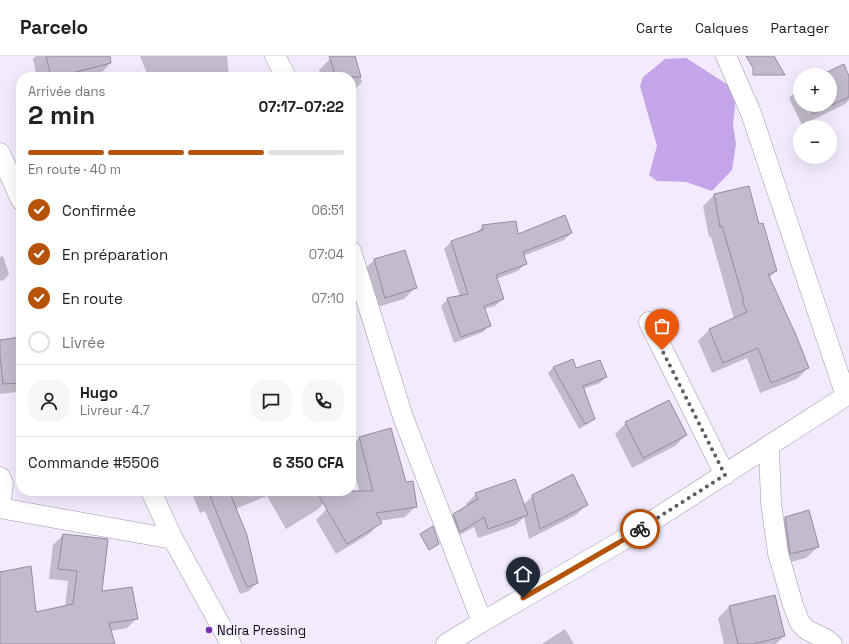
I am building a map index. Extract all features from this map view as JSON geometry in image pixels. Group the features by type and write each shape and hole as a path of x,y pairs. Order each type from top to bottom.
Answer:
{"street":[{"path":"275,56 283,72"},
{"path":"446,644 618,543 848,395 751,113 726,56"},
{"path":"0,153 16,189"},
{"path":"356,266 403,417 482,622"},
{"path":"649,322 725,475"},
{"path":"769,446 771,503 778,554 793,605 800,623 807,630 824,638 832,644"},
{"path":"0,477 3,483 0,508 173,539"},
{"path":"153,496 173,539 231,644"}],"shaded area":[{"path":"686,58 733,88 736,97 733,125 736,144 732,170 712,191 686,182 657,181 649,175 657,146 640,86 643,77 665,59"}],"building":[{"path":"46,56 110,56 111,63 76,72 50,72"},
{"path":"329,56 355,56 361,77 356,77 356,72 334,72"},
{"path":"746,56 774,56 785,75 753,75 753,68"},
{"path":"844,64 849,76 849,97 837,103 837,68 836,68"},
{"path":"749,186 759,224 763,223 777,271 768,274 796,335 809,368 771,383 758,348 723,363 709,329 747,312 742,301 744,301 722,226 720,227 714,194"},
{"path":"565,215 572,233 523,252 527,264 496,275 504,299 484,306 491,326 461,337 447,298 468,294 451,241 483,230 482,225 516,221 518,234"},
{"path":"405,250 417,288 385,298 374,259"},
{"path":"16,338 16,383 3,384 0,340"},
{"path":"573,359 576,368 600,360 607,377 583,386 595,419 585,424 553,367"},
{"path":"669,400 687,435 643,458 625,422"},
{"path":"391,428 406,482 413,481 417,507 376,513 382,523 347,544 319,496 356,496 356,491 373,491 359,437"},
{"path":"573,474 588,505 540,529 532,495"},
{"path":"515,479 528,515 488,529 484,517 460,532 453,514 478,499 475,493"},
{"path":"210,496 231,496 247,535 258,583 247,587"},
{"path":"809,510 819,547 790,554 785,517"},
{"path":"433,526 439,544 429,550 420,534"},
{"path":"63,534 108,539 102,591 132,587 138,619 109,623 115,644 0,644 0,572 31,566 36,612 73,604 77,571 58,569"},
{"path":"775,595 785,636 754,644 738,644 729,606"}],"way so far":[{"path":"640,529 725,475 662,350"}],"place":[{"name":"Ndira Pressing","path":"209,630"}],"route":[{"path":"523,598 640,529"}]}
